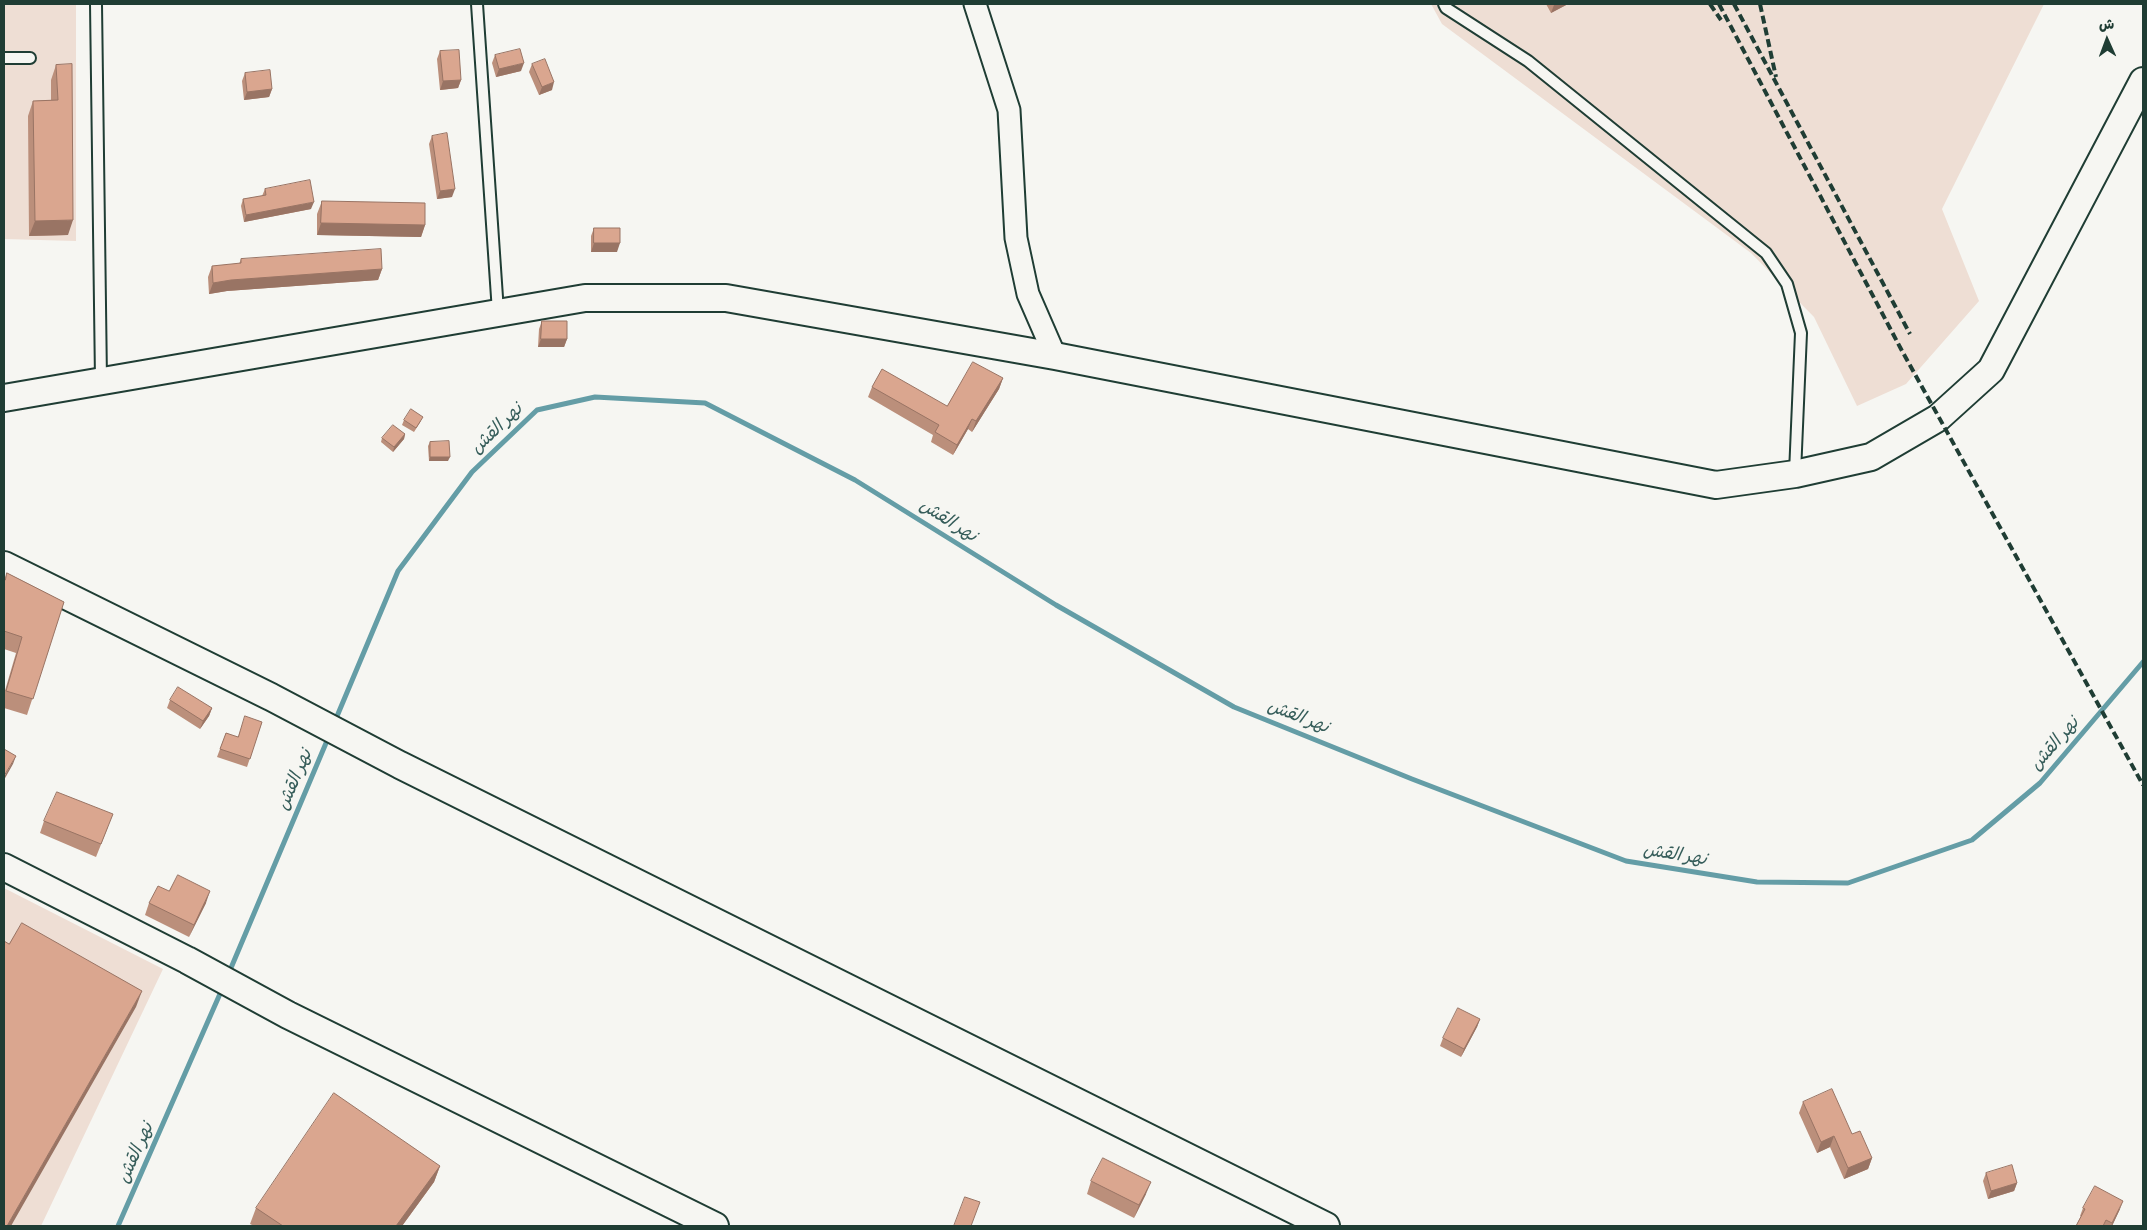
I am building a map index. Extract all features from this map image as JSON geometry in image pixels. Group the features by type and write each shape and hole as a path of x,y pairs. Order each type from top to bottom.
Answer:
{"street":[{"path":"975,4 1009,110 1016,238 1028,294 1055,356"},
{"path":"4,398 585,298 726,298 1055,356 1716,485 1795,474 1871,457 1938,418 1991,370 2143,80"},
{"path":"4,565 271,697 400,765 1326,1226"},
{"path":"4,867 187,960 288,1015 715,1226"}],"lane":[{"path":"96,4 101,381"},
{"path":"477,4 498,313"},
{"path":"1444,4 1446,8 1528,61 1766,254 1787,284 1801,333 1795,474"},
{"path":"4,58 30,58"}],"shaded area":[{"path":"4,4 76,4 76,241 4,239"},
{"path":"1431,4 2044,4 1942,209 1979,301 1906,384 1857,406 1814,317 1751,253 1442,24"},
{"path":"4,888 163,969 41,1226 4,1226"}],"building":[{"path":"520,49 524,63 499,69 495,55"},
{"path":"459,50 461,80 443,81 440,51"},
{"path":"545,59 554,82 542,87 532,64"},
{"path":"72,64 73,220 35,221 33,101 58,100 56,65"},
{"path":"270,70 272,89 247,92 245,73"},
{"path":"447,133 455,189 440,191 432,136"},
{"path":"310,180 314,202 246,215 243,199 266,195 265,189"},
{"path":"322,201 425,203 425,225 321,223"},
{"path":"594,228 620,228 620,243 594,243"},
{"path":"381,249 382,269 231,280 213,283 212,266 241,263 241,259"},
{"path":"542,321 567,321 567,339 541,339"},
{"path":"973,362 1003,378 976,421 972,419 957,445 935,432 939,425 872,387 882,369 947,406"},
{"path":"411,409 423,417 416,428 404,420"},
{"path":"393,425 405,434 394,447 382,438"},
{"path":"449,441 450,457 430,457 430,442"},
{"path":"7,573 64,602 33,699 6,691 22,637 4,631 4,580"},
{"path":"178,687 212,708 203,721 170,700"},
{"path":"245,716 262,722 250,759 220,749 226,733 238,737"},
{"path":"4,749 16,756 4,776"},
{"path":"57,792 113,814 101,844 44,821"},
{"path":"178,875 210,891 194,925 149,903 158,886 169,891"},
{"path":"22,923 142,991 7,1226 4,1226 4,941 9,944"},
{"path":"1458,1008 1480,1019 1464,1049 1443,1038"},
{"path":"1832,1089 1852,1134 1860,1131 1872,1158 1848,1168 1834,1136 1821,1142 1803,1102"},
{"path":"334,1093 440,1166 396,1226 283,1226 256,1208"},
{"path":"1103,1158 1151,1182 1139,1205 1091,1181"},
{"path":"2012,1165 2017,1183 1991,1191 1986,1173"},
{"path":"2095,1186 2123,1201 2112,1223 2106,1220 2103,1226 2076,1226 2085,1209 2083,1208"},
{"path":"965,1197 980,1202 971,1226 954,1226"}],"waterway":[{"name":"نهر القش","path":"335,721 398,571 472,472 537,410 595,397 705,403 855,480 1056,605 1234,707 1412,779 1626,861 1757,882 1848,883 1972,840 2040,783 2143,662"},
{"name":"نهر القش","path":"228,975 329,736"},
{"name":"نهر القش","path":"118,1226 223,987"}],"railway":[{"path":"1710,4 1721,20"},
{"path":"1719,4 1901,349 2143,785"},
{"path":"1734,4 1910,334"},
{"path":"1760,4 1776,77"}]}
